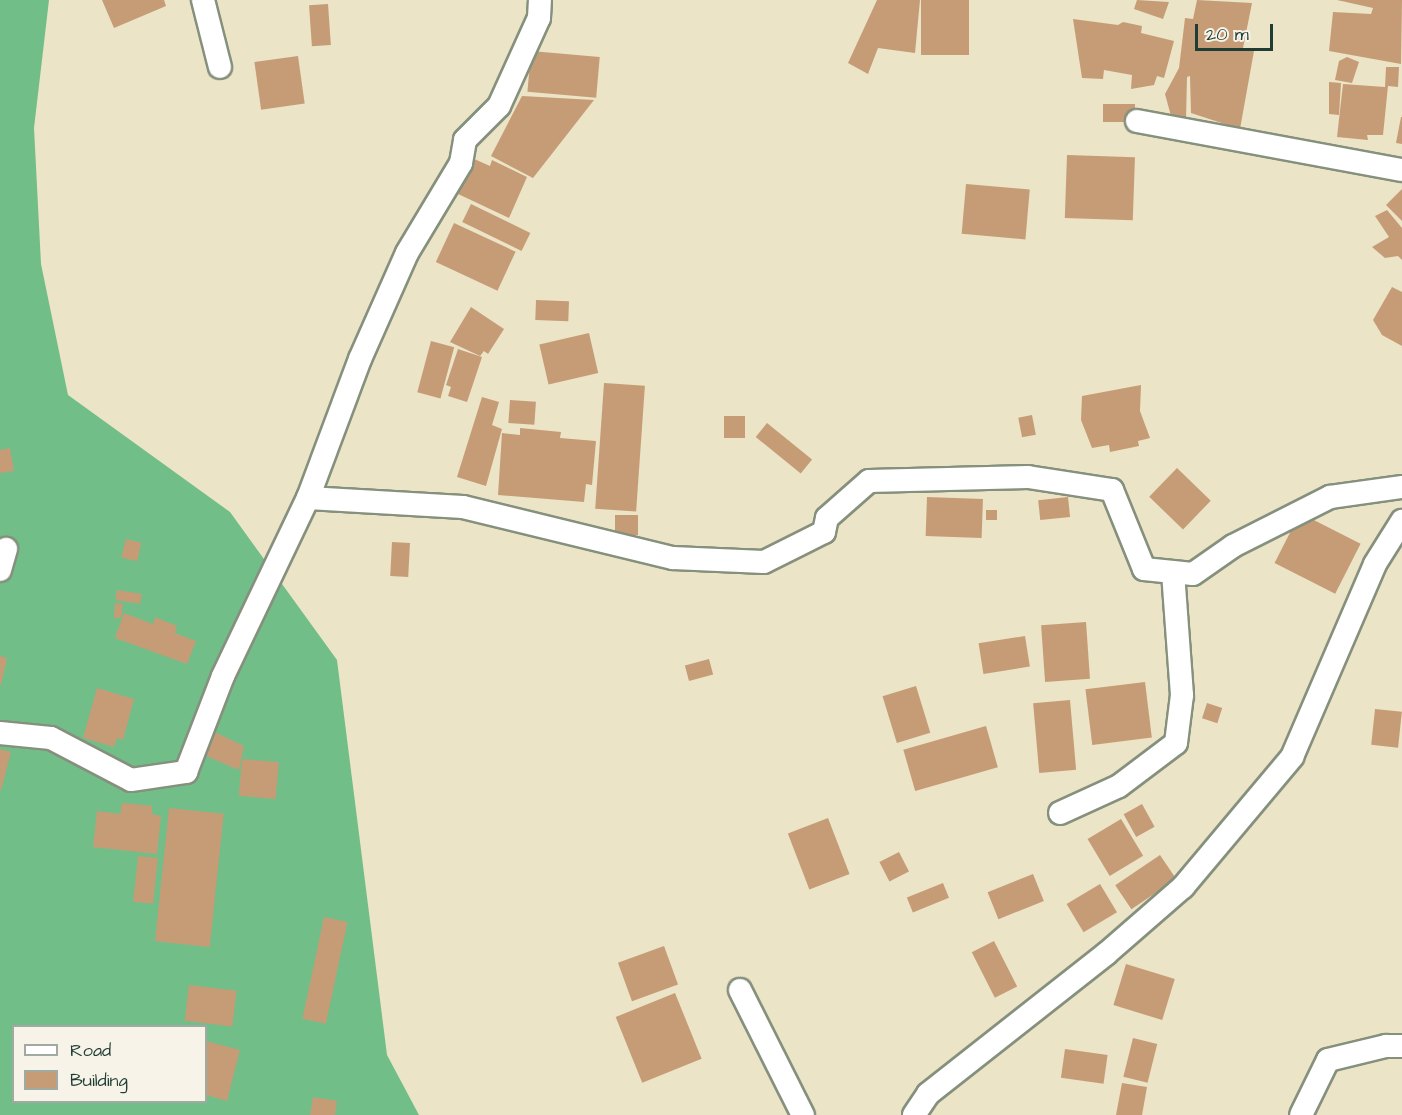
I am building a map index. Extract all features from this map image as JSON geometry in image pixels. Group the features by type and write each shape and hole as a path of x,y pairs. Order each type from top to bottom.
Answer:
{"street":[{"path":"203,0 220,67"},
{"path":"0,733 51,738 131,780 186,772 223,676 308,498 360,359 408,253 460,163 465,140 499,106 539,18 540,0"},
{"path":"1137,121 1402,170"},
{"path":"308,498 463,507 674,558 764,562 824,532 827,518 869,481 1028,477 1112,490 1144,569 1194,574 1233,546 1330,497 1402,487"},
{"path":"914,1115 928,1094 1107,953 1183,887 1292,758 1375,564 1402,521"},
{"path":"1060,813 1119,786 1176,743 1182,695 1173,572"},
{"path":"740,990 802,1115"},
{"path":"1301,1115 1328,1060 1386,1046 1402,1047"}],"green space":[{"path":"0,0 49,0 34,128 41,264 68,395 230,512 337,660 387,1055 419,1115 0,1115"}],"building":[{"path":"102,0 164,0 166,6 114,28"},
{"path":"877,0 920,0 915,53 878,48 868,74 848,63"},
{"path":"921,0 969,0 969,55 921,55"},
{"path":"1137,0 1169,2 1163,19 1134,9"},
{"path":"1197,0 1252,3 1243,48 1254,51 1240,129 1191,113 1190,76 1187,77 1186,119 1171,116 1165,94 1179,68 1185,18 1193,19"},
{"path":"1337,0 1402,0 1401,64 1329,51 1333,12 1371,14 1373,8"},
{"path":"328,4 331,45 312,46 309,5"},
{"path":"1073,19 1118,25 1123,22 1142,26 1141,33 1174,41 1164,78 1157,76 1154,85 1131,89 1132,75 1104,70 1103,79 1082,78"},
{"path":"531,51 600,57 596,98 527,92"},
{"path":"298,56 305,104 261,110 254,62"},
{"path":"1347,57 1359,62 1352,83 1335,80 1339,61"},
{"path":"1386,67 1399,67 1398,87 1388,86 1383,135 1367,135 1368,140 1337,137 1343,84 1385,87"},
{"path":"1329,82 1341,83 1339,115 1329,114"},
{"path":"522,96 594,100 533,178 491,156"},
{"path":"1103,104 1135,104 1135,122 1103,122"},
{"path":"1402,117 1402,144 1396,143"},
{"path":"1067,155 1135,157 1133,220 1065,218"},
{"path":"472,158 490,166 492,160 527,177 509,218 456,193"},
{"path":"966,184 1030,190 1025,239 962,234"},
{"path":"1402,189 1402,221 1386,205"},
{"path":"471,204 530,233 522,251 462,222"},
{"path":"1387,210 1402,228 1402,260 1398,256 1385,258 1372,247 1389,237 1375,216"},
{"path":"454,223 516,252 497,291 436,262"},
{"path":"1392,287 1402,292 1402,346 1382,335 1373,320"},
{"path":"536,300 569,301 568,321 535,320"},
{"path":"471,307 504,329 488,354 484,351 480,356 450,342"},
{"path":"589,333 598,373 549,384 539,344"},
{"path":"431,341 454,347 440,398 417,392"},
{"path":"458,349 482,357 467,402 448,396 451,387 446,385"},
{"path":"604,383 645,386 636,512 595,509"},
{"path":"1141,385 1140,411 1150,438 1138,441 1139,446 1110,452 1109,445 1092,448 1081,420 1082,396"},
{"path":"482,397 499,402 492,425 502,429 486,486 457,477"},
{"path":"510,400 536,402 534,425 508,423"},
{"path":"1032,415 1036,435 1022,437 1018,418"},
{"path":"724,416 745,416 745,438 724,438"},
{"path":"767,423 812,460 801,473 756,437"},
{"path":"520,428 561,432 560,438 596,441 592,485 586,484 584,502 498,495 502,433 520,435"},
{"path":"10,448 14,471 0,473 0,450"},
{"path":"1177,468 1211,501 1183,529 1149,497"},
{"path":"927,497 983,499 982,538 926,536"},
{"path":"1068,497 1070,517 1040,520 1038,500"},
{"path":"986,510 997,510 997,520 986,520"},
{"path":"1300,513 1361,544 1335,594 1275,563"},
{"path":"615,515 638,515 638,535 615,535"},
{"path":"126,539 142,543 137,561 121,557"},
{"path":"392,542 410,543 408,577 390,576"},
{"path":"117,590 142,594 140,604 115,600"},
{"path":"115,603 123,604 121,618 114,618"},
{"path":"124,613 153,624 155,617 177,626 175,633 196,641 187,664 115,638"},
{"path":"1086,622 1090,679 1045,682 1041,625"},
{"path":"1025,636 1030,667 983,674 979,643"},
{"path":"0,656 7,658 1,685 0,685"},
{"path":"709,659 713,674 689,681 685,665"},
{"path":"1145,682 1152,738 1092,745 1085,689"},
{"path":"916,686 930,733 897,743 883,696"},
{"path":"97,688 134,699 123,740 117,738 114,747 83,738"},
{"path":"1070,700 1076,770 1039,773 1033,703"},
{"path":"1207,703 1222,708 1217,723 1202,718"},
{"path":"1375,709 1402,712 1398,748 1371,745"},
{"path":"986,726 998,767 915,791 903,750"},
{"path":"208,729 244,746 239,770 206,756"},
{"path":"0,749 11,752 1,790 0,790"},
{"path":"242,759 279,762 276,799 239,796"},
{"path":"122,803 152,806 152,814 161,816 157,854 93,847 97,811 120,814"},
{"path":"1142,804 1155,827 1136,837 1124,814"},
{"path":"169,808 224,814 210,947 155,941"},
{"path":"828,818 850,874 809,889 788,833"},
{"path":"1121,819 1143,856 1110,876 1088,839"},
{"path":"899,852 909,872 889,882 879,862"},
{"path":"1160,855 1176,879 1131,909 1115,885"},
{"path":"138,856 158,858 153,904 133,902"},
{"path":"1033,874 1044,901 998,919 988,892"},
{"path":"943,883 949,898 913,912 907,898"},
{"path":"1100,884 1117,912 1084,932 1067,904"},
{"path":"324,917 347,922 326,1024 302,1019"},
{"path":"994,941 1017,986 995,998 972,952"},
{"path":"664,946 678,985 632,1001 618,963"},
{"path":"1126,964 1175,979 1162,1020 1113,1005"},
{"path":"189,985 237,991 232,1027 185,1021"},
{"path":"675,993 702,1059 642,1083 616,1017"},
{"path":"1133,1038 1157,1044 1148,1083 1123,1077"},
{"path":"207,1041 240,1050 227,1101 207,1095"},
{"path":"1065,1049 1108,1055 1104,1084 1061,1078"},
{"path":"1122,1083 1147,1087 1142,1115 1116,1115"},
{"path":"313,1097 337,1101 335,1115 310,1115"}]}
